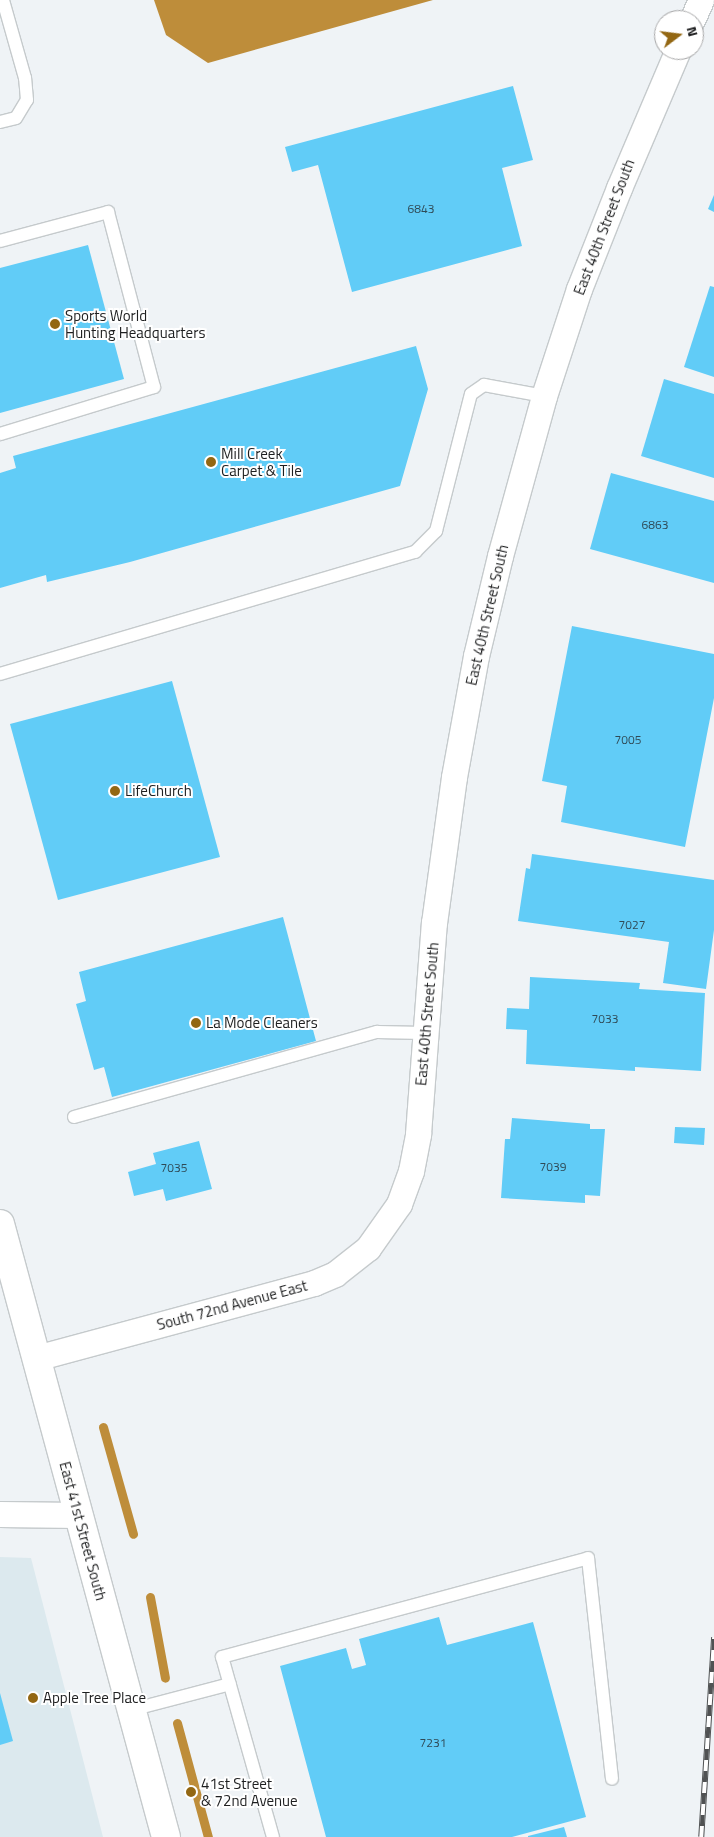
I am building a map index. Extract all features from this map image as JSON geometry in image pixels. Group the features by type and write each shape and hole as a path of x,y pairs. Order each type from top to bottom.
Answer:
{"main road":[{"name":"East 41st Street South","path":"2,1236 166,1837"}],"street":[{"name":"East 40th Street South","path":"399,1204 411,1171 418,1134 424,1033 440,869 474,665 500,556 544,396 599,237 674,60"},
{"name":"South 72nd Avenue East","path":"36,1358 314,1283 335,1274 368,1248 399,1204"},
{"path":"0,1514 78,1515"}],"lane":[{"path":"0,122 16,118 27,100 25,78 3,0"},
{"path":"0,241 108,212 154,387 0,434"},
{"path":"0,674 415,552 436,531 470,394 484,385 544,396"},
{"path":"74,1118 377,1032 424,1033"},
{"path":"274,1837 222,1657 588,1558 612,1779"},
{"path":"131,1710 230,1684"}],"shaded area":[{"path":"154,0 433,0 208,63 166,35"},
{"name":"Apple Tree Place","path":"0,1557 31,1558 103,1837 0,1837"}],"building":[{"path":"513,86 533,160 502,168 522,246 352,292 318,165 292,172 285,147"},
{"path":"714,195 714,212 708,209"},
{"name":"Sports World Hunting Headquarters","path":"88,245 124,379 0,413 0,268"},
{"path":"710,286 714,287 714,377 684,367"},
{"name":"Mill Creek Carpet & Tile","path":"416,346 428,389 400,486 130,562 47,582 46,575 0,588 0,473 16,468 13,456"},
{"path":"664,379 714,394 714,478 641,456"},
{"path":"611,473 714,501 714,583 590,549"},
{"path":"572,626 714,654 714,698 685,847 561,822 567,786 542,781"},
{"name":"LifeChurch","path":"172,681 220,857 58,900 10,724"},
{"path":"532,854 714,880 714,930 706,989 663,983 669,942 518,921 526,868 530,869"},
{"name":"La Mode Cleaners","path":"283,917 316,1041 112,1097 104,1067 94,1070 76,1004 86,1001 79,972"},
{"path":"530,977 640,983 639,989 705,993 701,1071 635,1067 635,1071 526,1064 527,1030 506,1029 507,1008 529,1009"},
{"path":"512,1118 590,1124 590,1129 605,1129 600,1196 585,1195 585,1203 501,1198 505,1139 510,1139"},
{"path":"675,1127 705,1128 704,1145 674,1143"},
{"path":"199,1141 212,1189 166,1201 163,1189 134,1196 128,1172 156,1164 153,1153"},
{"path":"439,1617 447,1645 533,1622 586,1817 512,1837 326,1837 280,1666 346,1648 352,1669 366,1665 359,1639"},
{"path":"0,1693 13,1741 0,1745"},
{"path":"564,1827 567,1837 528,1837 528,1836"}],"waterway":[{"path":"103,1427 133,1534"},
{"path":"150,1597 165,1678"},
{"path":"177,1723 208,1837"}],"railway":[{"path":"701,1837 714,1637"}],"place":[{"name":"Sports World Hunting Headquarters","path":"55,324"},
{"name":"Mill Creek Carpet & Tile","path":"211,462"},
{"name":"LifeChurch","path":"115,791"},
{"name":"La Mode Cleaners","path":"196,1023"},
{"name":"Apple Tree Place","path":"33,1698"},
{"name":"41st Street & 72nd Avenue","path":"191,1792"}]}
